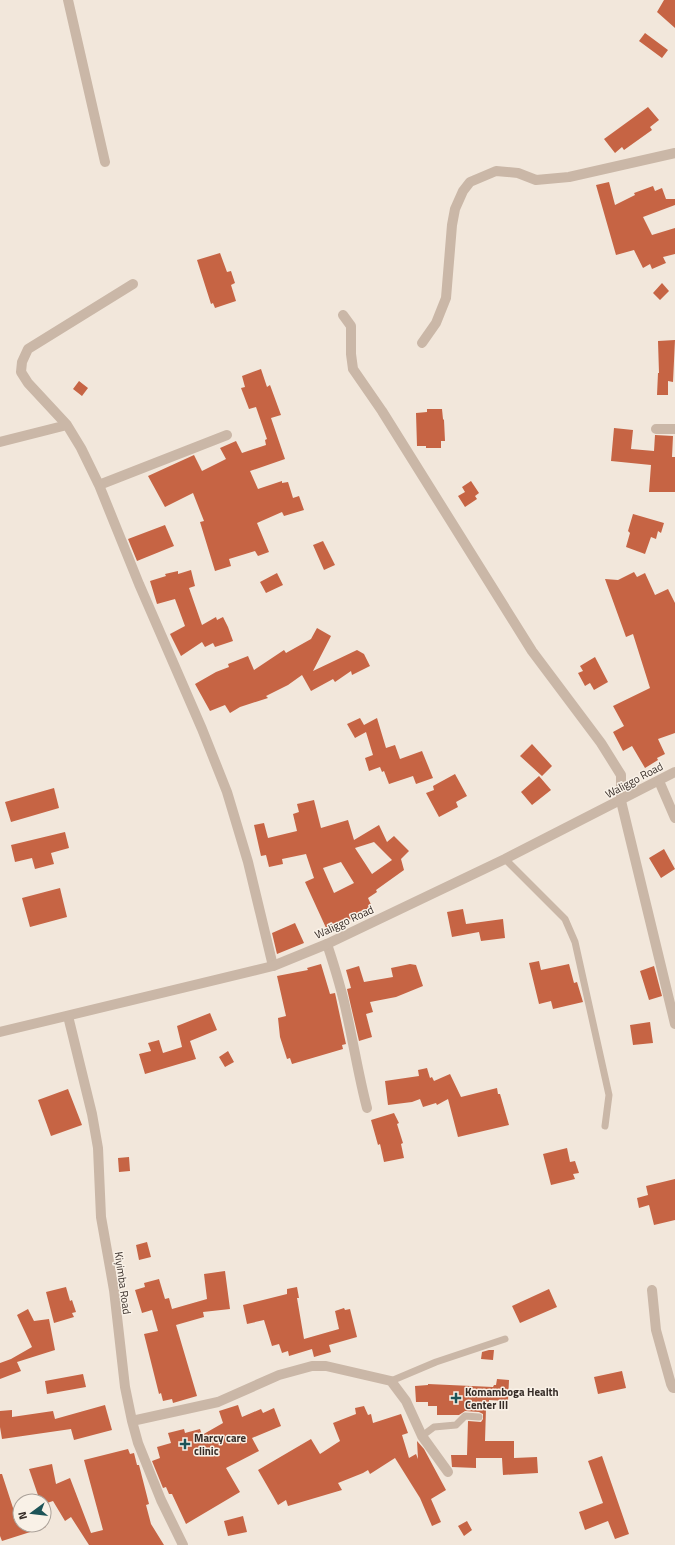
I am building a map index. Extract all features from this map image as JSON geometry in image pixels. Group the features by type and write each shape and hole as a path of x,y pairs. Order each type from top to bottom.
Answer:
{"street":[{"path":"68,0 105,162"},
{"path":"422,343 436,323 446,298 452,225 455,209 463,191 470,182 496,171 518,173 536,180 569,177 675,153"},
{"path":"133,284 28,349 22,362 21,372 28,383 67,425 81,448 99,485 227,792 248,862 273,966"},
{"path":"343,315 351,326 351,354 353,369 386,418 532,651 601,743 621,775 621,800 675,1024"},
{"path":"0,442 67,425"},
{"path":"656,429 675,429"},
{"path":"99,485 227,435"},
{"name":"Waliggo Road","path":"0,1032 273,966 327,944 505,858 675,772"},
{"path":"659,781 675,818"},
{"path":"327,944 348,1016 357,1067 367,1108"},
{"name":"Kiyimba Road","path":"68,1016 92,1114 98,1148 100,1217 114,1290 125,1387 132,1422 138,1443 161,1500 183,1545"},
{"path":"652,1290 656,1330 674,1391"},
{"path":"132,1422 218,1402 278,1376 312,1366 326,1366 391,1381 406,1401 422,1436 448,1472"}],"lane":[{"path":"505,858 565,918 575,942 609,1096 605,1126"},
{"path":"391,1381 436,1362 505,1339"},
{"path":"422,1436 434,1427 456,1424 465,1416 478,1417"}],"building":[{"path":"664,0 675,0 675,28 657,12"},
{"path":"645,33 668,50 662,58 639,41"},
{"path":"648,107 659,120 650,127 652,130 624,150 622,147 615,153 604,139"},
{"path":"609,182 615,205 635,195 634,193 653,186 655,191 662,188 666,199 675,199 675,205 643,217 652,235 675,228 675,254 663,257 666,263 652,269 650,264 643,268 634,250 616,255 596,185"},
{"path":"220,253 227,272 231,271 235,283 231,285 236,301 215,308 213,303 211,304 197,260"},
{"path":"662,283 669,291 660,300 653,293"},
{"path":"675,340 673,382 668,381 668,395 657,395 659,373 658,341"},
{"path":"261,369 267,387 270,385 281,415 271,418 285,459 250,471 258,489 282,481 282,483 288,482 293,498 299,496 304,510 284,516 282,512 257,523 269,552 258,556 255,551 229,559 231,566 215,571 200,522 204,521 193,493 165,507 148,476 194,455 202,471 226,459 220,448 236,441 242,453 266,445 265,440 267,439 256,407 249,409 241,388 245,387 242,376"},
{"path":"79,381 88,388 82,396 73,389"},
{"path":"427,409 442,409 445,441 441,441 441,448 426,448 426,446 417,446 416,413 427,412"},
{"path":"614,428 633,430 631,449 654,451 655,435 673,436 672,457 675,457 675,492 649,492 651,465 611,461"},
{"path":"471,481 479,493 475,496 477,499 465,507 458,496 465,492 462,487"},
{"path":"633,514 664,523 661,533 658,531 656,539 651,537 645,554 626,547 630,533 628,531"},
{"path":"165,525 174,546 137,561 128,539"},
{"path":"323,541 335,565 324,570 313,545"},
{"path":"191,570 195,586 189,588 202,625 216,617 217,620 223,617 233,641 215,647 213,643 205,647 202,642 181,656 170,634 185,626 175,599 157,604 150,581 166,576 165,574 178,571 178,574"},
{"path":"634,572 637,577 645,573 655,595 668,589 675,603 675,733 658,739 665,754 657,758 658,760 645,768 632,746 623,751 613,732 624,726 613,706 650,688 633,634 626,637 605,579 618,580"},
{"path":"277,573 283,585 266,593 260,582"},
{"path":"317,628 331,636 313,671 357,650 364,654 370,666 352,675 351,671 335,682 333,679 311,691 302,675 288,685 266,696 268,698 240,707 230,713 225,705 210,711 195,684 216,672 229,667 228,664 248,656 254,670 284,650 286,653 311,639"},
{"path":"595,657 608,682 594,690 590,683 585,686 578,673 583,671 580,666"},
{"path":"360,718 364,725 377,718 386,748 395,745 400,759 422,751 433,778 416,784 413,776 389,784 384,771 382,772 380,767 369,771 365,758 373,755 366,732 355,738 347,724"},
{"path":"532,744 552,766 542,776 520,756"},
{"path":"455,774 467,796 456,802 458,807 439,817 426,793 434,790 433,786"},
{"path":"539,776 551,790 532,805 521,792"},
{"path":"54,788 59,808 11,822 5,802"},
{"path":"314,800 321,828 348,820 354,840 379,825 387,842 394,836 409,851 401,859 404,870 376,890 377,892 368,898 373,909 327,930 305,882 314,878 306,854 282,859 283,864 269,867 266,855 261,856 254,825 264,823 268,838 297,831 293,814 299,812 297,804","holes":["374,842 392,860 372,874 355,848","341,862 354,883 334,893 323,868"]},
{"path":"65,832 69,848 51,853 54,864 35,869 32,858 15,862 11,845"},
{"path":"664,849 675,869 661,878 649,858"},
{"path":"60,888 67,917 30,927 22,898"},
{"path":"463,909 466,924 503,919 505,938 481,941 479,932 452,937 447,912"},
{"path":"295,923 304,943 277,954 272,933"},
{"path":"539,961 541,970 569,964 574,983 577,982 583,1002 553,1009 551,1001 539,1004 529,963"},
{"path":"321,964 330,994 335,993 346,1044 342,1045 343,1049 292,1064 290,1058 287,1059 280,1037 278,1018 286,1016 277,976 308,970 307,968"},
{"path":"410,964 416,965 423,986 396,997 370,1002 373,1012 366,1014 372,1037 359,1041 347,989 351,988 346,970 359,966 364,982 393,977 391,968"},
{"path":"654,966 662,996 649,1000 640,971"},
{"path":"210,1013 217,1030 190,1041 196,1059 145,1074 139,1054 151,1051 148,1043 159,1040 163,1053 182,1047 177,1026"},
{"path":"650,1022 653,1043 633,1045 630,1025"},
{"path":"228,1051 234,1062 225,1067 219,1057"},
{"path":"427,1068 430,1078 432,1077 434,1081 450,1074 461,1097 497,1088 509,1125 458,1137 448,1099 437,1105 436,1103 423,1107 420,1099 412,1102 388,1105 385,1081 419,1076 418,1070"},
{"path":"68,1089 82,1125 51,1136 38,1100"},
{"path":"394,1113 399,1123 397,1124 403,1143 401,1144 404,1158 384,1162 380,1144 378,1145 371,1120"},
{"path":"567,1148 570,1162 575,1161 579,1173 573,1174 575,1179 551,1185 543,1154"},
{"path":"129,1157 130,1171 119,1172 118,1158"},
{"path":"675,1179 675,1220 654,1225 649,1205 639,1208 637,1198 648,1195 646,1186"},
{"path":"147,1242 151,1257 139,1260 136,1245"},
{"path":"225,1271 230,1309 203,1312 204,1317 176,1325 197,1396 173,1403 172,1399 163,1401 161,1393 159,1394 144,1334 158,1331 152,1310 142,1313 135,1290 145,1287 144,1283 159,1279 165,1299 169,1298 172,1309 207,1299 204,1274"},
{"path":"66,1287 70,1301 72,1300 76,1312 72,1313 74,1317 54,1323 46,1292"},
{"path":"297,1287 299,1298 297,1298 304,1339 339,1329 335,1311 344,1308 345,1310 350,1309 357,1337 329,1345 331,1352 314,1357 312,1349 289,1356 288,1351 282,1353 279,1344 272,1346 264,1320 247,1324 243,1305 287,1294 287,1289"},
{"path":"549,1289 557,1307 520,1323 512,1306"},
{"path":"28,1309 34,1321 49,1319 55,1350 17,1362 21,1371 0,1379 0,1363 11,1359 32,1347 17,1315"},
{"path":"494,1350 493,1360 481,1359 482,1352"},
{"path":"622,1371 626,1388 598,1394 594,1377"},
{"path":"83,1374 86,1387 47,1394 45,1381"},
{"path":"497,1379 509,1380 508,1401 489,1400 489,1408 486,1408 485,1441 514,1441 514,1458 537,1457 538,1473 503,1475 502,1458 476,1458 476,1468 452,1467 451,1455 467,1455 468,1421 481,1422 483,1419 483,1414 479,1412 465,1411 459,1415 437,1415 437,1406 428,1406 428,1402 416,1402 415,1386 428,1384 493,1387 496,1385"},
{"path":"105,1405 112,1430 74,1440 71,1429 2,1439 0,1411 12,1410 12,1417 53,1411 55,1419"},
{"path":"238,1405 242,1417 261,1409 263,1413 274,1408 281,1426 252,1438 259,1451 226,1468 240,1492 186,1524 172,1494 169,1494 166,1487 163,1488 152,1461 160,1458 157,1447 171,1443 168,1433 184,1429 185,1433 200,1429 202,1435 223,1423 219,1411"},
{"path":"364,1406 368,1415 371,1414 373,1423 401,1414 408,1433 402,1435 409,1458 416,1454 418,1459 417,1441 424,1449 446,1490 431,1499 441,1522 432,1526 420,1498 395,1458 370,1474 368,1470 338,1483 342,1490 288,1506 286,1500 278,1505 258,1470 311,1439 320,1454 340,1441 333,1423 356,1414 355,1408"},
{"path":"128,1449 130,1454 134,1453 137,1465 139,1465 149,1504 146,1505 151,1524 164,1545 89,1545 71,1517 65,1521 52,1501 52,1493 37,1493 29,1469 52,1464 56,1484 70,1478 91,1533 103,1530 84,1460"},
{"path":"602,1456 629,1534 615,1539 608,1521 585,1530 579,1512 603,1503 588,1461"},
{"path":"0,1474 2,1474 12,1505 12,1533 27,1533 2,1541 0,1536"},
{"path":"243,1516 247,1532 228,1536 224,1521"},
{"path":"467,1521 472,1530 464,1536 458,1526"}],"place":[{"name":"Komamboga Health Center III","path":"456,1398"},
{"name":"Marcy care clinic","path":"185,1444"}]}
